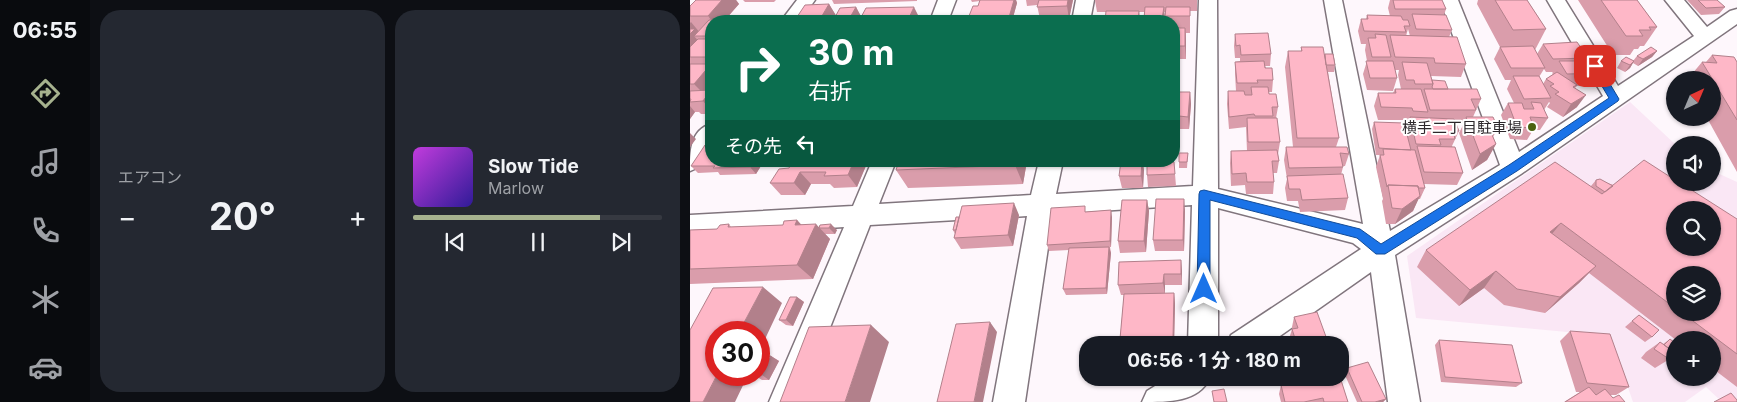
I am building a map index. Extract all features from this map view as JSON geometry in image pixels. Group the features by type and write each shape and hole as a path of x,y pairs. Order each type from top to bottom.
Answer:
{"street":[{"path":"795,15 806,0"},
{"path":"941,15 947,0"},
{"path":"1082,15 1085,0"},
{"path":"1203,336 1208,0"},
{"path":"1333,0 1381,250 1404,402"},
{"path":"1449,0 1513,168"},
{"path":"1556,0 1614,99"},
{"path":"1674,0 1705,37"},
{"path":"1255,336 1381,250 1513,168 1737,15"},
{"path":"690,162 705,141"},
{"path":"785,402 882,167"},
{"path":"1009,402 1050,167"},
{"path":"690,226 1204,194 1360,234 1381,250"},
{"path":"1158,402 1183,386"}],"shaded area":[{"path":"1630,102 1666,136 1666,191 1721,191 1721,175 1737,182 1737,402 1722,402 1706,387 1685,402 1633,402 1610,336 1416,318 1407,256"}],"building":[{"path":"696,0 722,0 709,15 705,16 690,16 690,6"},
{"path":"980,0 1014,0 1010,15 969,15 973,6 978,6"},
{"path":"1039,0 1068,0 1067,6 1037,7"},
{"path":"1393,0 1442,0 1446,9 1395,9"},
{"path":"1495,0 1527,0 1546,29 1513,30"},
{"path":"1601,0 1637,0 1657,27 1649,27 1651,30 1639,30 1643,36 1626,36"},
{"path":"1698,0 1717,0 1725,7 1706,8"},
{"path":"829,4 823,15 798,15 805,5"},
{"path":"856,7 851,15 836,15 840,8"},
{"path":"914,7 910,15 862,15 866,8"},
{"path":"1145,7 1164,7 1163,15 1144,15"},
{"path":"1166,7 1190,7 1190,16 1165,15"},
{"path":"1106,11 1139,11 1139,15 1106,15"},
{"path":"1412,14 1446,15 1452,30 1416,29"},
{"path":"1367,15 1401,16 1403,20 1408,20 1410,26 1404,26 1406,32 1364,31 1361,19 1368,19"},
{"path":"705,24 705,36 694,36"},
{"path":"1180,28 1185,28 1185,46 1180,46"},
{"path":"1268,33 1271,54 1241,55 1240,45 1236,46 1235,34"},
{"path":"1375,34 1386,35 1391,57 1372,57 1368,38 1376,38"},
{"path":"1390,35 1457,37 1466,64 1435,63 1434,58 1395,57"},
{"path":"698,39 705,39 705,57 690,57 690,47"},
{"path":"1577,42 1588,58 1553,59 1543,44"},
{"path":"1533,46 1545,68 1511,68 1500,47"},
{"path":"1301,47 1323,47 1339,138 1297,138 1288,51 1302,51"},
{"path":"1651,47 1657,51 1643,59 1637,56"},
{"path":"1325,54 1333,54 1335,65 1326,65"},
{"path":"1712,55 1734,57 1737,62 1737,120 1721,93 1721,71 1707,71 1702,62 1717,63"},
{"path":"1626,57 1634,61 1630,65 1621,61"},
{"path":"1264,61 1265,68 1272,68 1273,80 1257,80 1258,83 1237,83 1235,62"},
{"path":"1366,61 1393,61 1397,78 1370,78"},
{"path":"1559,61 1597,61 1606,73 1567,74"},
{"path":"1402,62 1427,63 1433,84 1415,84 1414,80 1406,80"},
{"path":"690,64 705,64 705,71 694,84 690,84"},
{"path":"1557,72 1577,85 1573,87 1586,95 1571,104 1555,94 1559,92 1550,86 1554,84 1546,79"},
{"path":"1513,76 1539,76 1551,98 1524,99"},
{"path":"1432,80 1445,81 1448,89 1433,89"},
{"path":"1251,87 1268,87 1269,94 1276,94 1278,107 1272,107 1273,116 1255,116 1254,114 1229,117 1228,91 1244,91 1245,95 1252,95"},
{"path":"1395,89 1421,89 1428,112 1413,111 1412,108 1381,107 1378,93 1396,93"},
{"path":"1424,89 1477,89 1481,99 1471,99 1476,110 1430,110"},
{"path":"705,90 705,98 703,101 690,102 690,91"},
{"path":"1180,92 1190,92 1188,117 1180,116"},
{"path":"1531,102 1541,103 1548,118 1530,117 1534,128 1517,127 1508,103 1522,103 1524,109 1534,109"},
{"path":"1410,117 1454,119 1459,131 1453,131 1455,139 1439,139 1441,145 1416,144"},
{"path":"1466,117 1493,117 1498,128 1489,128 1496,144 1480,154"},
{"path":"1247,118 1277,118 1280,142 1248,142"},
{"path":"1374,122 1404,123 1411,150 1379,148"},
{"path":"705,145 705,166 691,166"},
{"path":"1417,146 1455,147 1463,173 1424,172"},
{"path":"1286,147 1347,147 1349,154 1340,153 1343,167 1289,168"},
{"path":"1383,149 1415,150 1425,188 1388,185 1387,187 1380,155 1384,155"},
{"path":"1277,150 1279,161 1272,161 1274,182 1247,182 1246,173 1232,174 1231,151"},
{"path":"1180,153 1188,153 1187,162 1180,162"},
{"path":"1644,160 1666,174 1666,191 1693,191 1709,201 1666,201 1666,256 1721,256 1721,209 1737,219 1737,354 1721,342 1721,331 1706,331 1693,321 1721,321 1721,266 1666,266 1666,301 1561,223 1550,232 1596,266 1560,297 1517,289 1496,271 1470,290 1426,250 1555,162 1602,194"},
{"path":"714,167 750,167 713,168"},
{"path":"851,167 848,175 824,176 826,172 800,172 794,183 770,183 779,169"},
{"path":"897,167 967,167 896,170"},
{"path":"1120,167 1142,167 1141,176 1119,176"},
{"path":"1147,167 1174,167 1175,174 1147,175"},
{"path":"1343,174 1348,198 1302,200 1300,189 1289,189 1287,176"},
{"path":"1600,179 1613,186 1605,192 1596,186 1596,180"},
{"path":"1388,185 1418,186 1420,196 1402,209 1392,208"},
{"path":"1156,199 1184,199 1183,240 1153,240"},
{"path":"1122,200 1147,200 1144,241 1118,241"},
{"path":"1014,203 1008,235 954,238 962,206"},
{"path":"1085,206 1085,212 1111,210 1110,241 1047,245 1051,208"},
{"path":"956,217 959,217 956,230 953,230"},
{"path":"797,220 795,225 816,224 797,265 690,269 690,230 717,229 720,225 729,224 728,227 783,225 784,221"},
{"path":"831,224 829,228 819,228 820,225"},
{"path":"1109,247 1106,288 1063,289 1069,248"},
{"path":"1181,260 1181,274 1164,274 1163,283 1118,285 1119,262"},
{"path":"763,287 745,321 705,321 705,386 711,386 703,402 690,402 690,330 713,288"},
{"path":"1174,293 1173,336 1120,336 1124,294"},
{"path":"790,297 797,297 786,320 779,320"},
{"path":"1317,312 1326,336 1294,336 1292,329 1298,328 1294,317"},
{"path":"1639,315 1659,330 1652,337 1632,321"},
{"path":"990,322 974,402 937,402 956,324"},
{"path":"871,325 845,402 780,402 809,327"},
{"path":"1570,331 1610,334 1629,387 1587,383"},
{"path":"1439,340 1512,345 1522,383 1445,377"},
{"path":"1660,342 1666,346 1666,357 1654,349"},
{"path":"1368,362 1386,399 1375,402 1362,402 1349,373 1349,367"},
{"path":"1281,386 1343,386 1348,402 1324,402 1323,398 1304,402 1285,402"},
{"path":"1589,387 1596,395 1605,389 1613,398 1619,395 1625,402 1565,402"},
{"path":"1224,389 1227,402 1214,402 1212,391"},
{"path":"1731,393 1737,402 1714,402"}],"place":[{"name":"横手二丁目駐車場","path":"1532,127"}],"route":[{"path":"1204,289 1204,194 1360,234 1381,250 1513,168 1614,99 1595,66"}]}
